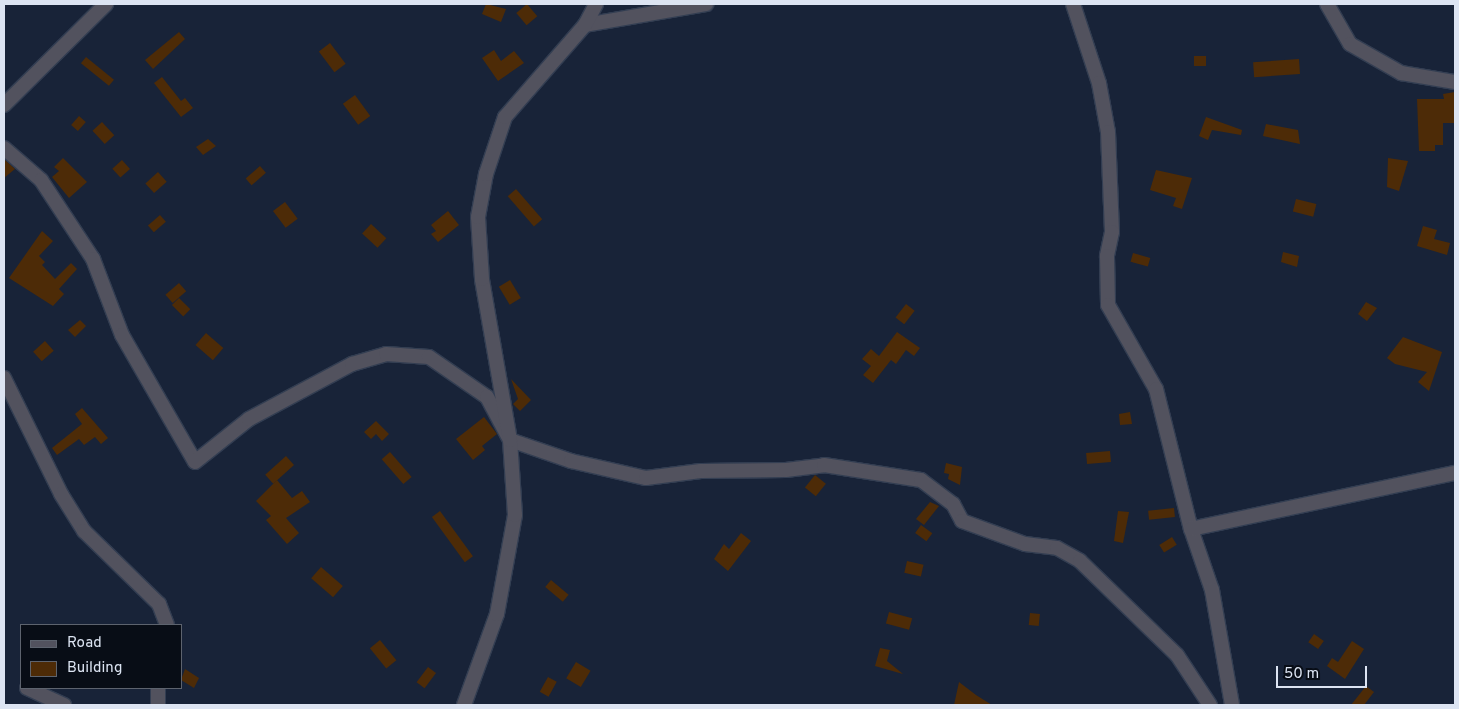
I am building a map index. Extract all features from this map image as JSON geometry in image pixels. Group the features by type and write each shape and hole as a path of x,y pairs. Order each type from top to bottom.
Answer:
{"street":[{"path":"4,105 106,4"},
{"path":"464,705 497,614 515,515 510,440 482,279 478,217 486,174 505,117 584,25 596,4"},
{"path":"584,25 706,4"},
{"path":"1073,4 1100,83 1108,132 1112,232 1107,256 1108,305 1156,389 1191,529 1212,590 1232,705"},
{"path":"1327,4 1350,44 1401,73 1455,82"},
{"path":"4,148 41,180 93,259 122,335 195,462 249,419 352,364 386,354 428,357 486,397 510,440 571,461 646,478 824,464 921,480 953,504 962,521 1025,544 1057,548 1080,561 1177,655 1210,705"},
{"path":"4,378 61,494 84,531 159,604 167,624"},
{"path":"1191,529 1455,474"},
{"path":"29,689 64,705"},
{"path":"158,689 158,705"}],"building":[{"path":"486,4 506,9 501,22 482,14"},
{"path":"527,4 537,16 527,25 516,13"},
{"path":"179,32 185,39 153,69 145,60"},
{"path":"330,43 346,64 334,72 319,51"},
{"path":"494,50 501,61 514,51 524,63 498,81 482,58"},
{"path":"1194,56 1206,56 1206,66 1194,66"},
{"path":"86,57 114,80 109,86 81,63"},
{"path":"1299,59 1300,74 1254,77 1253,62"},
{"path":"162,77 181,101 185,98 193,108 181,117 154,83"},
{"path":"1455,92 1455,123 1443,123 1443,145 1435,145 1435,151 1419,151 1417,99 1444,99 1443,94"},
{"path":"355,95 370,116 358,125 343,104"},
{"path":"79,116 86,122 78,131 71,125"},
{"path":"1206,117 1242,130 1241,135 1212,130 1208,140 1199,136"},
{"path":"102,122 114,135 105,144 92,131"},
{"path":"1266,124 1298,130 1300,144 1263,136"},
{"path":"208,139 216,146 203,155 196,147"},
{"path":"63,158 87,182 69,198 52,177 59,171 54,167"},
{"path":"1388,158 1408,161 1399,191 1387,187"},
{"path":"4,159 15,169 4,178"},
{"path":"122,160 130,169 120,178 112,169"},
{"path":"260,166 266,173 252,185 246,178"},
{"path":"1156,170 1192,178 1182,209 1173,206 1176,198 1150,190"},
{"path":"158,172 167,182 154,193 145,183"},
{"path":"516,189 542,219 534,226 508,196"},
{"path":"1296,199 1316,204 1313,217 1293,212"},
{"path":"285,202 298,219 286,228 273,211"},
{"path":"448,211 459,225 438,242 431,234 436,231 431,225"},
{"path":"160,215 166,222 154,232 148,225"},
{"path":"371,224 386,238 377,248 362,234"},
{"path":"1423,226 1437,230 1434,239 1450,243 1447,255 1417,246"},
{"path":"42,231 53,241 39,256 45,262 42,265 55,279 71,263 77,269 59,289 64,294 53,306 9,278"},
{"path":"1283,252 1299,256 1297,267 1281,262"},
{"path":"1133,253 1150,258 1148,267 1131,262"},
{"path":"510,280 521,298 510,305 499,287"},
{"path":"179,283 186,291 173,303 165,295"},
{"path":"179,298 190,309 183,316 172,305"},
{"path":"1366,302 1377,308 1367,321 1358,314"},
{"path":"906,304 915,311 904,324 896,317"},
{"path":"80,320 86,326 75,337 68,330"},
{"path":"897,332 920,348 914,356 906,350 896,364 891,360 873,383 863,375 871,366 862,359 871,349 879,356"},
{"path":"206,333 223,348 213,360 196,345"},
{"path":"1403,337 1442,352 1429,391 1418,382 1427,372 1395,364 1387,358"},
{"path":"45,341 54,351 42,361 33,352"},
{"path":"511,379 531,400 520,411 513,404 518,399"},
{"path":"82,408 108,438 101,444 95,437 84,445 79,439 57,455 52,448 82,424 75,414"},
{"path":"1130,412 1132,424 1120,425 1119,414"},
{"path":"484,417 497,434 482,446 485,450 473,460 456,439"},
{"path":"376,421 389,434 382,441 376,434 371,439 364,432"},
{"path":"1110,451 1111,462 1087,464 1086,453"},
{"path":"390,452 412,477 403,484 382,459"},
{"path":"286,456 294,465 273,484 265,475"},
{"path":"946,463 962,467 960,485 948,479 949,474 944,473"},
{"path":"815,475 826,484 816,496 805,487"},
{"path":"277,480 292,498 302,491 310,502 286,518 299,533 287,544 266,520 271,516 256,501"},
{"path":"930,502 939,506 924,525 916,519"},
{"path":"1174,508 1175,517 1149,520 1148,511"},
{"path":"440,511 473,556 465,562 432,517"},
{"path":"1118,511 1129,512 1123,543 1114,541"},
{"path":"921,525 932,533 926,541 915,533"},
{"path":"741,533 751,541 728,571 714,559 724,544 729,549"},
{"path":"1172,537 1177,545 1164,553 1159,545"},
{"path":"907,561 924,565 921,577 904,573"},
{"path":"321,567 343,586 333,597 311,578"},
{"path":"551,580 569,595 563,602 545,587"},
{"path":"889,612 912,618 909,630 886,624"},
{"path":"1030,613 1040,614 1039,626 1029,625"},
{"path":"1314,634 1324,641 1318,649 1308,642"},
{"path":"380,640 396,660 386,668 370,648"},
{"path":"1352,641 1364,649 1345,679 1327,666 1332,658 1338,662"},
{"path":"880,648 890,650 887,661 903,674 875,666"},
{"path":"576,662 591,671 581,687 566,678"},
{"path":"428,667 436,673 425,688 417,682"},
{"path":"185,669 199,678 194,688 182,681"},
{"path":"548,677 557,682 549,697 540,692"},
{"path":"959,682 976,695 992,705 954,705"},
{"path":"1366,686 1374,692 1364,705 1351,705"}]}
